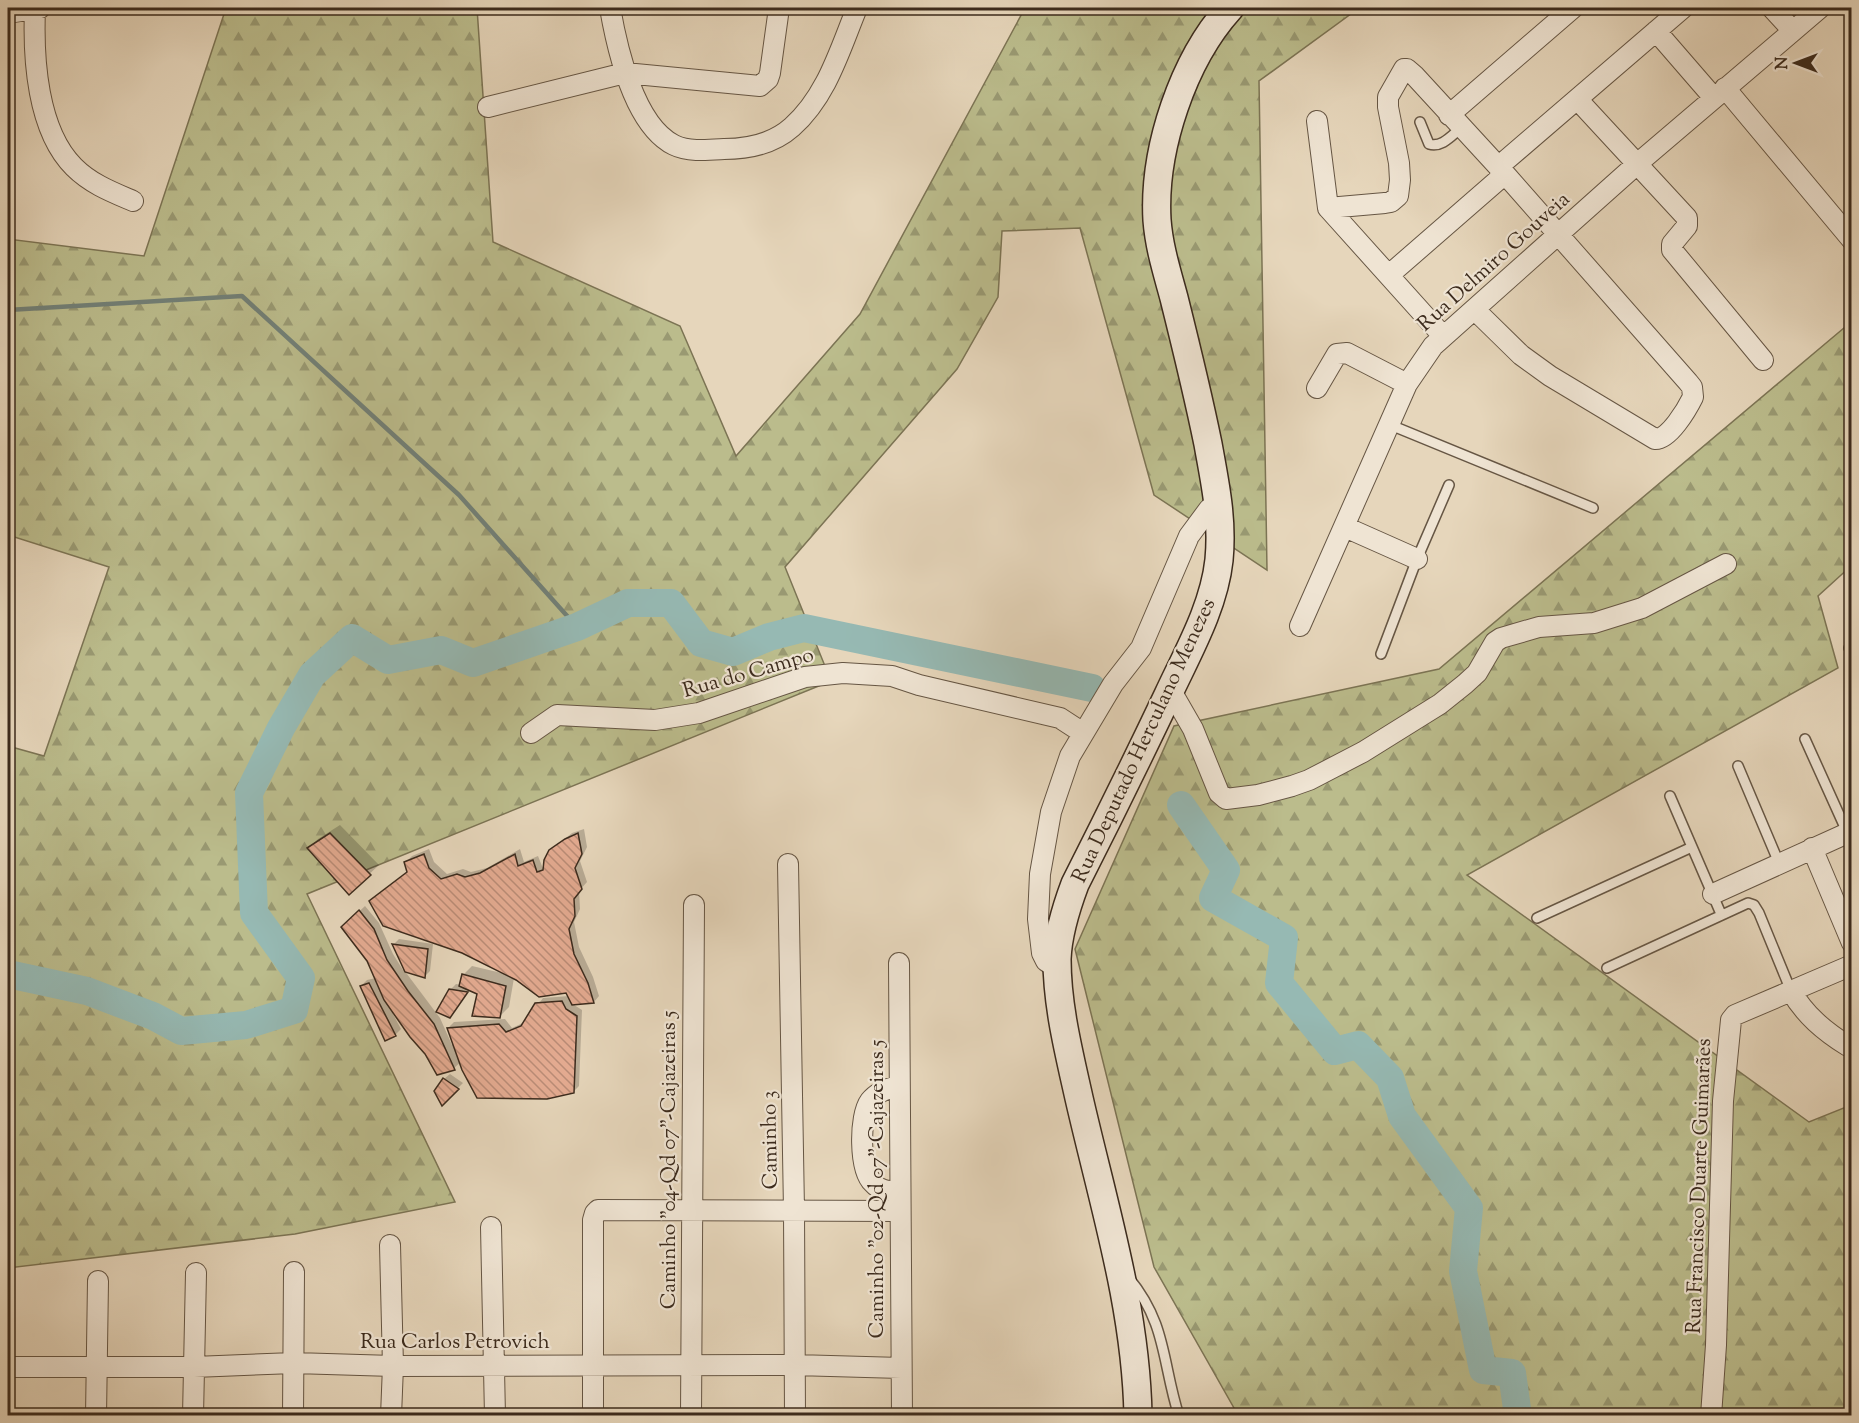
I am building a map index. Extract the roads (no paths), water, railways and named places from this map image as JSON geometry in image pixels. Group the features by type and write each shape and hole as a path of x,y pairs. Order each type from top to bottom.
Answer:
{"main road":[{"name":"Rua Deputado Herculano Menezes","path":"1138,1416 1137,1370 1119,1266 1068,1051 1059,998 1059,940 1075,884 1170,690 1209,604 1215,580 1221,529 1219,504 1196,385 1165,264 1157,219 1160,173 1172,112 1196,57 1210,33 1230,8"}],"street":[{"path":"8,13 38,8 35,57 38,83 54,136 76,169 94,184 133,201"},
{"path":"610,8 625,73 641,109 660,134 674,146 692,149 753,148 792,127 819,95 857,8"},
{"path":"488,106 625,73 760,86 768,79 770,73 779,8"},
{"path":"1462,128 1573,8"},
{"path":"1389,275 1577,99 1683,8"},
{"path":"1772,8 1793,31"},
{"name":"Rua Delmiro Gouveia","path":"1300,626 1407,384 1433,346 1637,164 1820,8"},
{"path":"1656,31 1719,93 1851,240"},
{"path":"1328,208 1391,202 1398,196 1399,163 1388,97 1404,69 1410,70 1688,382 1694,393 1690,403 1671,431 1664,437 1655,439 1542,370 1521,355 1474,310"},
{"path":"1577,99 1687,218 1687,226 1672,244 1675,255 1762,360"},
{"path":"1317,121 1328,208 1443,336"},
{"path":"1317,388 1336,354 1340,352 1347,353 1407,384"},
{"path":"1058,969 1046,961 1042,953 1038,919 1040,874 1051,812 1070,756 1113,684 1141,648 1190,536 1209,509 1219,504"},
{"path":"1345,526 1417,559"},
{"path":"1170,690 1194,729 1219,794 1226,798 1258,795 1292,786 1333,768 1440,704 1477,673 1496,642 1501,638 1539,627 1594,623 1642,608 1726,564"},
{"name":"Rua do Campo","path":"531,733 557,715 655,720 709,710 805,677 857,673 892,676 919,685 1060,718 1083,733"},
{"path":"1713,894 1849,831"},
{"path":"1812,848 1851,943"},
{"name":"Caminho 3","path":"789,864 795,1416"},
{"name":"Caminho \"04-Qd 07\"-Cajazeiras 5","path":"691,1416 694,905"},
{"name":"Caminho \"02-Qd 07\"-Cajazeiras 5","path":"898,963 902,1416"},
{"name":"Rua Francisco Duarte Guimarães","path":"1711,1416 1716,1345 1723,1101 1731,1020 1735,1015 1851,965"},
{"path":"1791,991 1807,1014 1824,1030 1848,1046"},
{"path":"899,1086 882,1091 869,1103 865,1111 863,1131 864,1163 867,1174 872,1183 899,1201"},
{"path":"594,1416 593,1220 598,1210 615,1208 794,1210 899,1201"},
{"path":"490,1227 495,1416"},
{"path":"390,1245 393,1366 391,1416"},
{"path":"293,1416 294,1272"},
{"path":"193,1416 196,1273"},
{"path":"96,1416 98,1281"},
{"name":"Rua Carlos Petrovich","path":"8,1367 194,1367 294,1363 393,1366 795,1365 902,1368"}],"lane":[{"path":"1420,122 1429,144 1434,146 1441,144 1462,128"},
{"path":"1388,424 1593,508"},
{"path":"1381,654 1417,559 1449,485"},
{"path":"1805,739 1849,831"},
{"path":"1738,766 1779,863"},
{"path":"1670,796 1721,914"},
{"path":"1537,918 1692,847"},
{"path":"1606,968 1748,903 1754,905 1791,991"},
{"path":"1119,1266 1152,1312 1160,1333 1179,1416"}],"waterway":[{"path":"8,310 242,296 459,495 577,627"},
{"path":"8,974 87,991 153,1016 181,1031 246,1025 294,1010 301,978 254,913 249,793 281,728 312,675 352,638 388,660 441,650 473,663 577,627 628,603 671,603 701,643 733,652 769,637 804,628 1092,688"},
{"path":"1181,805 1226,870 1213,898 1284,938 1279,983 1335,1051 1358,1045 1390,1078 1402,1116 1469,1208 1463,1271 1483,1370 1512,1373 1518,1416"}]}
